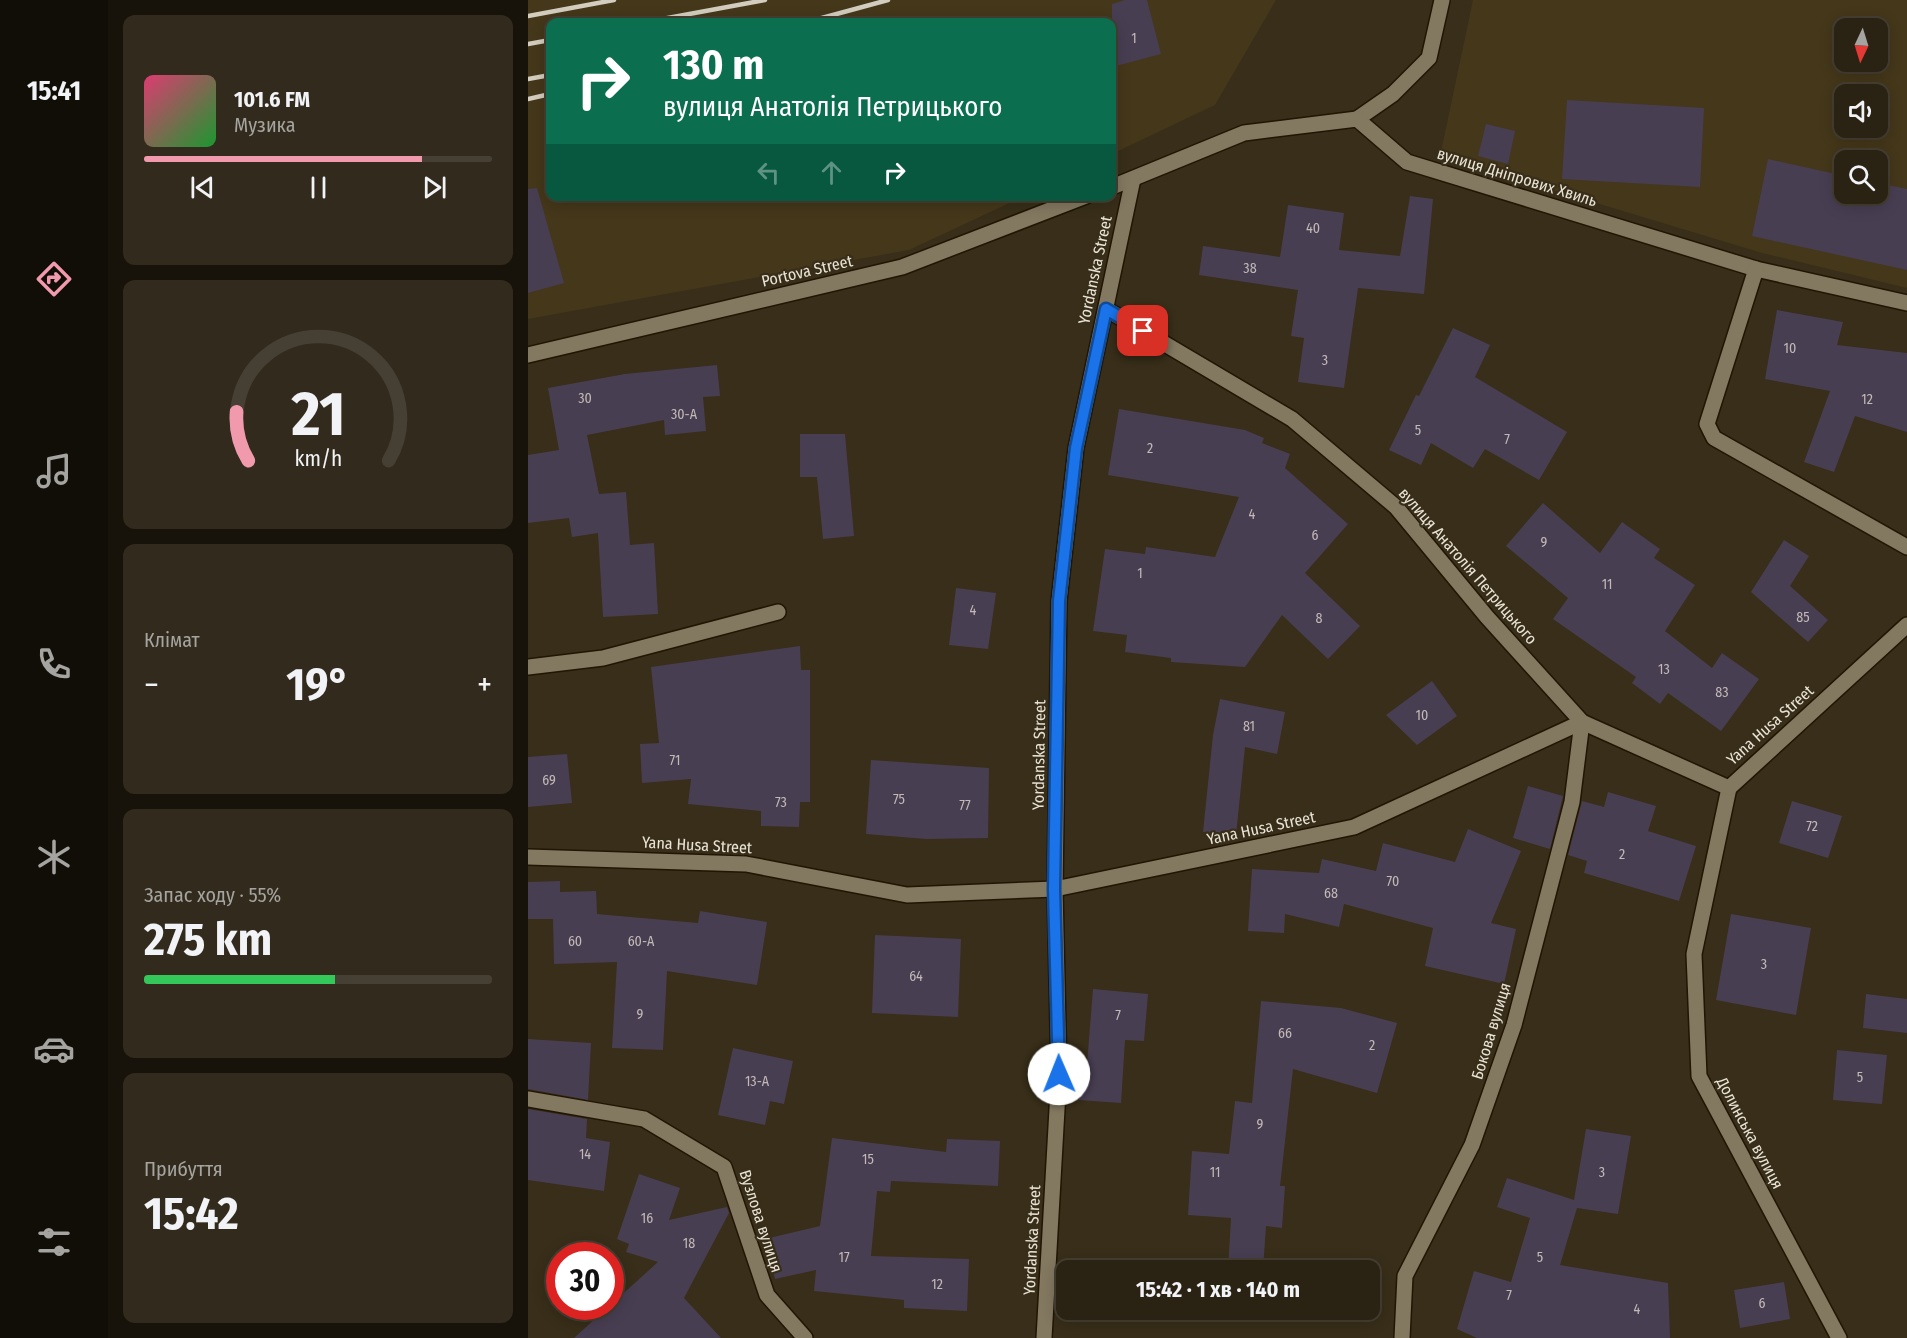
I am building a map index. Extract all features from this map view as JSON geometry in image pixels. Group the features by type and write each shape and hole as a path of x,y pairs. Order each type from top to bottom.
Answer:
{"street":[{"path":"1116,185 1244,133 1357,119 1393,94 1429,58 1442,0"},
{"name":"вулиця Дніпрових Хвиль","path":"1357,119 1407,162 1756,269 1907,303"},
{"name":"Yordanska Street","path":"1044,1338 1059,1074 1054,889 1059,601 1076,448 1133,179"},
{"name":"Portova Street","path":"528,355 902,267 1073,201"},
{"path":"1756,269 1707,424 1714,438 1907,547"},
{"name":"вулиця Анатолія Петрицького","path":"1106,309 1292,419 1396,507 1487,617 1582,722"},
{"path":"528,667 603,658 778,612"},
{"name":"Yana Husa Street","path":"528,857 746,864 907,895 1054,889 1354,827 1582,722 1729,788 1907,625"},
{"name":"Бокова вулиця","path":"1402,1338 1405,1276 1472,1145 1514,1025 1572,802 1582,722"},
{"name":"Долинська вулиця","path":"1729,788 1694,954 1699,1076 1839,1338"},
{"name":"Вузлова вулиця","path":"528,1099 644,1119 724,1167 767,1295 805,1338"}],"shaded area":[{"path":"528,0 1276,0 1215,105 1116,152 1116,18 546,18 546,201 1013,201 909,250 528,319"},
{"path":"1473,0 1907,0 1907,288 1762,253 1440,156"}],"building":[{"path":"1125,0 1147,0 1161,54 1116,66 1116,18 1112,18 1112,4"},
{"path":"1567,100 1704,108 1700,187 1562,179"},
{"path":"1486,124 1515,131 1508,164 1478,156"},
{"path":"1768,159 1834,174 1834,204 1888,204 1888,185 1907,189 1907,270 1752,236"},
{"path":"537,188 564,283 528,293 528,189"},
{"path":"1410,196 1433,199 1424,294 1358,288 1344,388 1298,382 1304,338 1291,336 1298,290 1199,275 1203,246 1280,257 1288,205 1344,213 1339,250 1400,256"},
{"path":"1777,310 1843,322 1837,345 1907,353 1907,432 1855,416 1834,472 1804,462 1830,391 1765,379"},
{"path":"1453,328 1490,345 1475,377 1567,432 1539,480 1485,449 1473,468 1431,443 1421,465 1389,450"},
{"path":"717,365 720,396 703,397 706,431 665,435 664,420 587,435 599,494 626,492 630,545 654,543 658,614 603,617 598,533 572,537 569,518 528,523 528,455 559,450 548,388 625,374"},
{"path":"1119,409 1245,430 1264,438 1262,443 1290,454 1285,468 1348,524 1305,573 1360,626 1328,659 1282,615 1245,667 1171,662 1171,658 1125,652 1127,635 1093,631 1105,549 1145,554 1146,547 1215,557 1239,497 1108,475"},
{"path":"800,434 845,434 854,536 823,539 817,477 800,477"},
{"path":"1543,503 1600,553 1622,522 1660,549 1654,558 1695,585 1665,631 1712,668 1722,653 1759,679 1721,731 1668,693 1660,704 1632,683 1636,677 1553,619 1568,598 1506,546"},
{"path":"1784,540 1809,556 1790,586 1828,620 1808,642 1751,592"},
{"path":"956,588 996,593 988,649 949,645"},
{"path":"800,646 801,670 810,670 810,802 800,802 799,827 761,826 761,811 688,804 691,779 642,783 640,744 659,743 651,667"},
{"path":"1432,681 1457,716 1417,745 1386,715"},
{"path":"1220,699 1285,712 1277,754 1245,747 1236,835 1203,832 1213,735"},
{"path":"567,754 572,803 528,807 528,757"},
{"path":"871,760 989,768 988,838 926,839 866,834"},
{"path":"1528,786 1563,796 1550,849 1513,838"},
{"path":"1608,792 1656,806 1648,831 1696,846 1679,901 1584,873 1587,861 1568,855 1582,801 1604,807"},
{"path":"1792,801 1842,816 1828,858 1779,843"},
{"path":"1468,829 1521,851 1491,923 1516,929 1504,984 1425,966 1433,928 1344,904 1339,927 1285,914 1284,933 1248,931 1252,869 1319,873 1322,859 1376,871 1383,843 1455,862"},
{"path":"560,881 560,892 596,891 597,914 698,923 700,911 767,922 757,985 667,971 663,1050 612,1048 617,962 554,964 553,919 528,919 528,882"},
{"path":"1731,914 1811,928 1796,1015 1716,1000"},
{"path":"875,935 961,939 958,1017 872,1013"},
{"path":"1093,989 1148,994 1144,1041 1125,1040 1121,1103 1079,1100 1082,1064 1087,1064"},
{"path":"1866,994 1907,999 1907,1033 1863,1028"},
{"path":"1261,1001 1341,1008 1397,1023 1377,1093 1293,1069 1280,1186 1285,1186 1282,1228 1266,1226 1264,1260 1229,1260 1231,1218 1188,1215 1192,1151 1229,1154 1235,1101 1252,1103"},
{"path":"528,1039 591,1043 588,1100 528,1089"},
{"path":"733,1048 793,1061 784,1104 770,1101 765,1125 718,1115"},
{"path":"1837,1050 1887,1055 1882,1104 1833,1100"},
{"path":"528,1109 587,1119 586,1138 610,1142 604,1191 528,1180"},
{"path":"1586,1129 1631,1136 1618,1214 1577,1208 1560,1265 1668,1283 1670,1338 1477,1338 1457,1329 1474,1271 1511,1282 1530,1218 1497,1207 1507,1178 1574,1200"},
{"path":"832,1138 946,1152 947,1139 1000,1141 998,1186 891,1181 890,1192 877,1191 871,1256 969,1259 967,1311 904,1308 904,1300 814,1291 816,1270 775,1279 765,1239 820,1226"},
{"path":"639,1174 680,1188 669,1220 727,1207 729,1213 684,1298 721,1338 574,1338 594,1320 624,1320 624,1293 658,1262 626,1252 629,1244 617,1239"},
{"path":"1784,1282 1790,1319 1740,1328 1734,1290"}],"railway":[{"path":"528,16 614,0"},
{"path":"668,18 765,0"},
{"path":"822,18 888,0"},
{"path":"528,44 546,41"},
{"path":"528,79 546,76"},
{"path":"528,99 546,95"}],"route":[{"path":"1059,1074 1054,889 1059,601 1076,448 1106,309 1143,331"}]}
